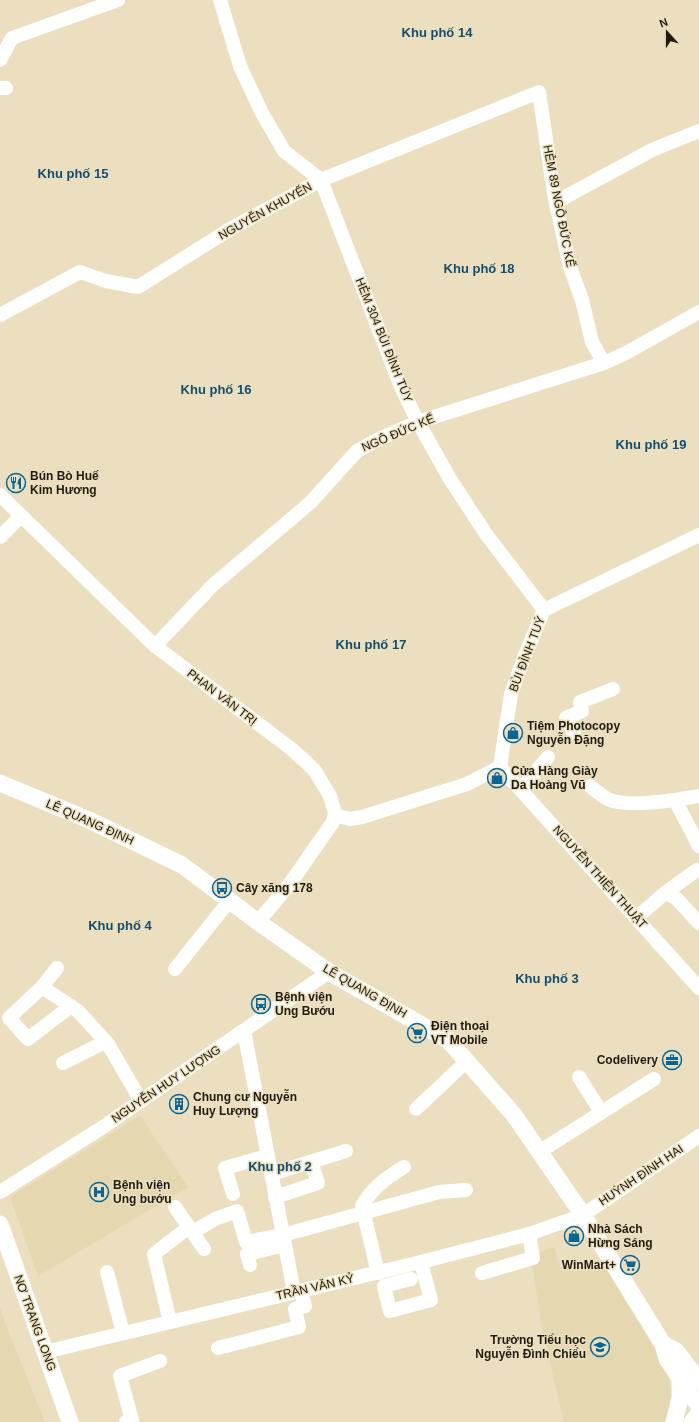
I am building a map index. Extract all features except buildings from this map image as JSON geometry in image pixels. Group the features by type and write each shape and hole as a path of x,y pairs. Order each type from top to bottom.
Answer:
{"main road":[{"name":"LÊ QUANG ĐỊNH","path":"0,783 89,820 182,865 258,922 329,972 448,1040 514,1115 582,1215 663,1344 666,1359 699,1406"},
{"name":"NƠ TRANG LONG","path":"0,1224 70,1422"},
{"name":"LÊ QUANG ĐỊNH","path":"663,1344 676,1351 699,1381"},
{"path":"674,1422 680,1398 680,1380"},
{"path":"692,1422 699,1414"}],"street":[{"path":"0,60 12,38 118,0"},
{"path":"220,0 240,66 262,113 284,151 321,180"},
{"name":"NGUYỄN KHUYẾN","path":"0,315 80,272 106,282 138,287 232,228 321,180 539,92"},
{"name":"HẺM 89 NGÔ ĐỨC KẾ","path":"539,92 556,202 570,267 582,300 592,342 604,363"},
{"path":"556,202 652,150 699,131"},
{"name":"HẺM 304 BÙI ĐÌNH TÚY","path":"321,180 400,387 418,422 450,478 486,534 544,610"},
{"name":"NGÔ ĐỨC KẾ","path":"155,646 213,585 310,503 357,451 377,440 418,422 604,363 626,353 699,312"},
{"name":"PHAN VĂN TRỊ","path":"0,495 155,646 289,747 305,761 315,771 330,796 335,815"},
{"path":"0,537 21,516"},
{"name":"BÙI ĐÌNH TUÝ","path":"500,767 511,694 523,658 544,610 699,535"},
{"path":"574,732 566,718 582,710 580,702 612,689"},
{"path":"521,789 548,757"},
{"path":"258,922 310,856 330,827 335,815 350,819 362,817 467,784 500,767"},
{"name":"NGUYỄN THIỆN THUẬT","path":"500,767 699,988"},
{"path":"590,786 611,800 626,803 674,800 699,796"},
{"path":"674,800 699,846"},
{"path":"636,918 665,893 697,870"},
{"path":"665,893 676,898 699,923"},
{"path":"175,969 230,900"},
{"path":"57,968 42,987 9,1018 28,1039 71,1006"},
{"name":"NGUYỄN HUY LƯỢNG","path":"0,1192 141,1101 329,972"},
{"path":"42,987 71,1006 105,1042 141,1101"},
{"path":"218,1348 299,1327 295,1309 305,1306 297,1291 284,1240 244,1031"},
{"path":"62,1062 105,1042"},
{"path":"416,1109 467,1061"},
{"path":"579,1077 602,1112"},
{"path":"539,1152 654,1079"},
{"name":"HUỲNH ĐÌNH HAI","path":"582,1215 699,1136"},
{"path":"271,1174 346,1151"},
{"path":"233,1194 225,1168 267,1156"},
{"path":"276,1197 318,1183 311,1162"},
{"path":"378,1273 362,1213 362,1206 368,1195 384,1178 404,1167"},
{"path":"250,1265 247,1254 284,1240 362,1213 439,1192 466,1190"},
{"path":"175,1207 204,1250"},
{"path":"170,1322 154,1254 191,1230 236,1211 246,1242 284,1240"},
{"name":"TRẦN VĂN KỶ","path":"45,1352 378,1273 529,1234 582,1215"},
{"path":"482,1273 533,1258 529,1234"},
{"path":"411,1279 384,1286 390,1311 431,1300 421,1262"},
{"path":"107,1272 123,1333"},
{"path":"126,1422 132,1420 120,1376 160,1361"}],"shaded area":[{"name":"Bệnh viện Ung bướu","path":"140,1116 188,1187 38,1276 10,1197"},
{"name":"Trường Tiểu học Nguyễn Đình Chiểu","path":"554,1247 561,1270 601,1260 665,1367 672,1391 672,1410 665,1422 564,1422 542,1328 532,1264 538,1253"},
{"path":"0,1307 7,1328 45,1422 0,1422"}],"place":[{"name":"Bún Bò Huế Kim Hương","path":"16,483"},
{"name":"Tiệm Photocopy Nguyễn Đặng","path":"513,733"},
{"name":"Cửa Hàng Giày Da Hoàng Vũ","path":"497,778"},
{"name":"Cây xăng 178","path":"222,888"},
{"name":"Bệnh viện Ung Bướu","path":"261,1004"},
{"name":"Điện thoại VT Mobile","path":"417,1033"},
{"name":"Codelivery","path":"672,1060"},
{"name":"Chung cư Nguyễn Huy Lượng","path":"179,1104"},
{"name":"Bệnh viện Ung bướu","path":"99,1192"},
{"name":"Nhà Sách Hừng Sáng","path":"574,1236"},
{"name":"WinMart+","path":"630,1265"},
{"name":"Trường Tiểu học Nguyễn Đình Chiểu","path":"600,1347"}],"district":[{"name":"Khu phố 14","path":"437,32"},
{"name":"Khu phố 15","path":"73,173"},
{"name":"Khu phố 18","path":"479,268"},
{"name":"Khu phố 16","path":"216,389"},
{"name":"Khu phố 19","path":"651,444"},
{"name":"Khu phố 17","path":"371,644"},
{"name":"Khu phố 4","path":"120,925"},
{"name":"Khu phố 3","path":"547,978"},
{"name":"Khu phố 2","path":"280,1166"}]}
